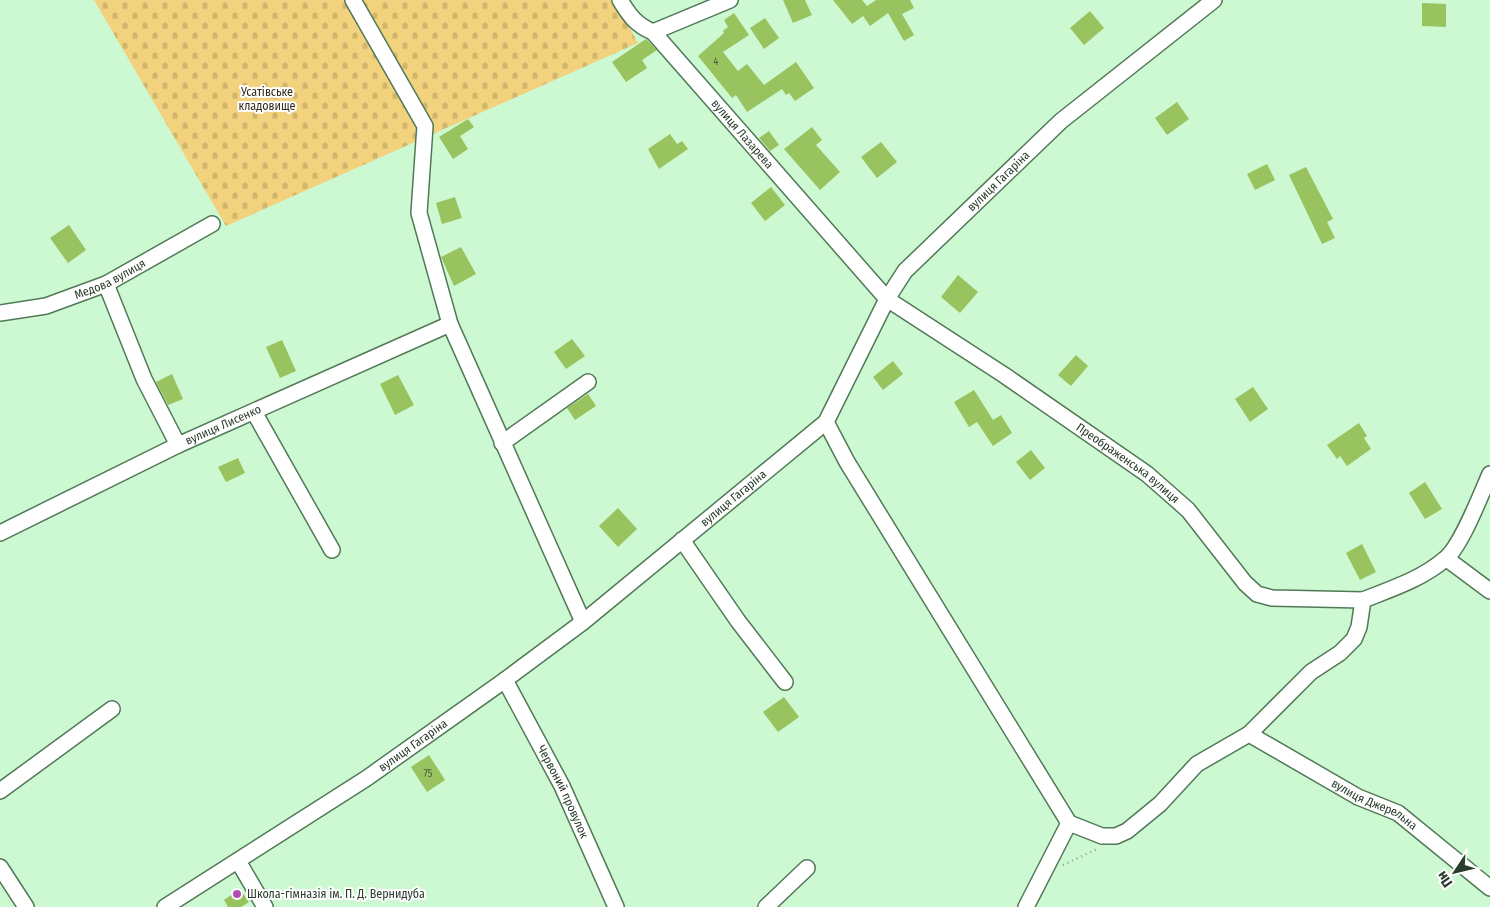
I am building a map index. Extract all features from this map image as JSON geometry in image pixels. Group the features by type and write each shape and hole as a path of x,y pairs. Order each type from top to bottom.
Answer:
{"street":[{"path":"353,0 425,126 420,213 450,324 583,622"},
{"name":"вулиця Лазарева","path":"620,0 631,18 642,28 653,32 887,298"},
{"path":"653,32 730,0"},
{"name":"вулиця Гагаріна","path":"165,907 368,778 505,680 583,622 826,422 887,298 905,271 1061,121 1214,0"},
{"name":"Медова вулиця","path":"0,313 46,306 106,284 212,224"},
{"path":"106,284 144,379 178,445"},
{"name":"Преображенська вулиця","path":"887,298 1004,375 1147,474 1188,510 1245,583 1257,594 1272,598 1363,600 1409,582 1447,558 1461,535 1490,474"},
{"name":"вулиця Лисенко","path":"0,533 178,445 450,324"},
{"path":"502,443 588,382"},
{"path":"254,412 332,550"},
{"path":"826,422 847,462 1068,823 1102,836 1116,836 1127,832 1160,804 1197,764 1248,734 1311,672 1340,653 1354,639 1360,627 1363,600"},
{"path":"682,540 738,621 785,682"},
{"path":"1447,558 1490,591"},
{"name":"Червоний провулок","path":"505,680 562,786 616,907"},
{"path":"0,791 112,709"},
{"name":"вулиця Джерельна","path":"1248,734 1358,797 1398,813 1490,888"},
{"path":"1026,907 1068,823"},
{"path":"238,861 265,907"},
{"path":"0,867 26,907"},
{"path":"766,907 807,868"}],"path":[{"path":"1055,869 1108,843 1116,836"}],"green space":[{"name":"Усатівське кладовище","path":"94,0 614,0 638,43 226,226"}],"building":[{"path":"783,0 805,0 812,15 793,23"},
{"path":"833,0 862,0 867,6 876,0 910,0 914,8 902,14 914,35 904,41 888,13 870,26 863,16 852,24"},
{"path":"1422,3 1446,4 1446,27 1422,26"},
{"path":"1090,11 1104,28 1084,45 1070,28"},
{"path":"734,13 749,35 723,52 738,71 747,64 764,85 796,62 814,88 795,101 789,93 786,95 782,89 747,112 736,95 732,98 698,56 724,33 723,31 728,27 724,20"},
{"path":"765,18 779,38 764,49 750,28"},
{"path":"646,39 657,50 642,60 647,68 626,82 612,62"},
{"path":"1177,102 1189,119 1167,135 1155,118"},
{"path":"468,119 474,127 460,136 468,149 453,159 439,137"},
{"path":"812,127 822,140 816,145 840,172 820,190 784,149"},
{"path":"769,131 779,145 770,151 759,138"},
{"path":"670,134 677,144 682,141 688,149 659,169 648,149"},
{"path":"881,142 897,162 877,178 861,157"},
{"path":"1267,164 1275,180 1255,190 1247,174"},
{"path":"1306,167 1333,219 1327,222 1335,238 1322,244 1289,175"},
{"path":"771,187 785,205 765,221 751,203"},
{"path":"455,197 462,218 442,224 436,203"},
{"path":"69,225 86,250 68,263 50,238"},
{"path":"461,247 476,274 454,286 441,257"},
{"path":"958,275 978,292 960,313 941,297"},
{"path":"572,339 585,356 566,369 554,352"},
{"path":"282,340 296,371 280,378 266,347"},
{"path":"1076,355 1088,366 1071,386 1058,375"},
{"path":"893,361 903,374 883,390 873,377"},
{"path":"172,374 183,399 168,405 156,382"},
{"path":"398,375 414,405 395,415 380,384"},
{"path":"1253,387 1268,409 1250,422 1235,399"},
{"path":"974,390 993,420 1001,415 1012,433 993,446 977,422 969,427 954,402"},
{"path":"588,394 596,406 575,420 567,408"},
{"path":"1359,423 1367,436 1364,438 1371,449 1347,466 1340,456 1337,459 1327,445"},
{"path":"1031,450 1045,468 1030,480 1016,462"},
{"path":"238,458 245,473 226,482 218,467"},
{"path":"1425,482 1442,509 1425,519 1409,493"},
{"path":"618,508 637,529 618,547 599,526"},
{"path":"1362,544 1376,572 1360,580 1346,553"},
{"path":"784,697 799,717 778,732 763,712"},
{"path":"429,755 445,780 427,792 411,767"},
{"path":"240,889 249,902 241,907 228,907 224,900"}],"place":[{"name":"Школа-гімназія ім. П. Д. Вернидуба","path":"237,894"}]}
